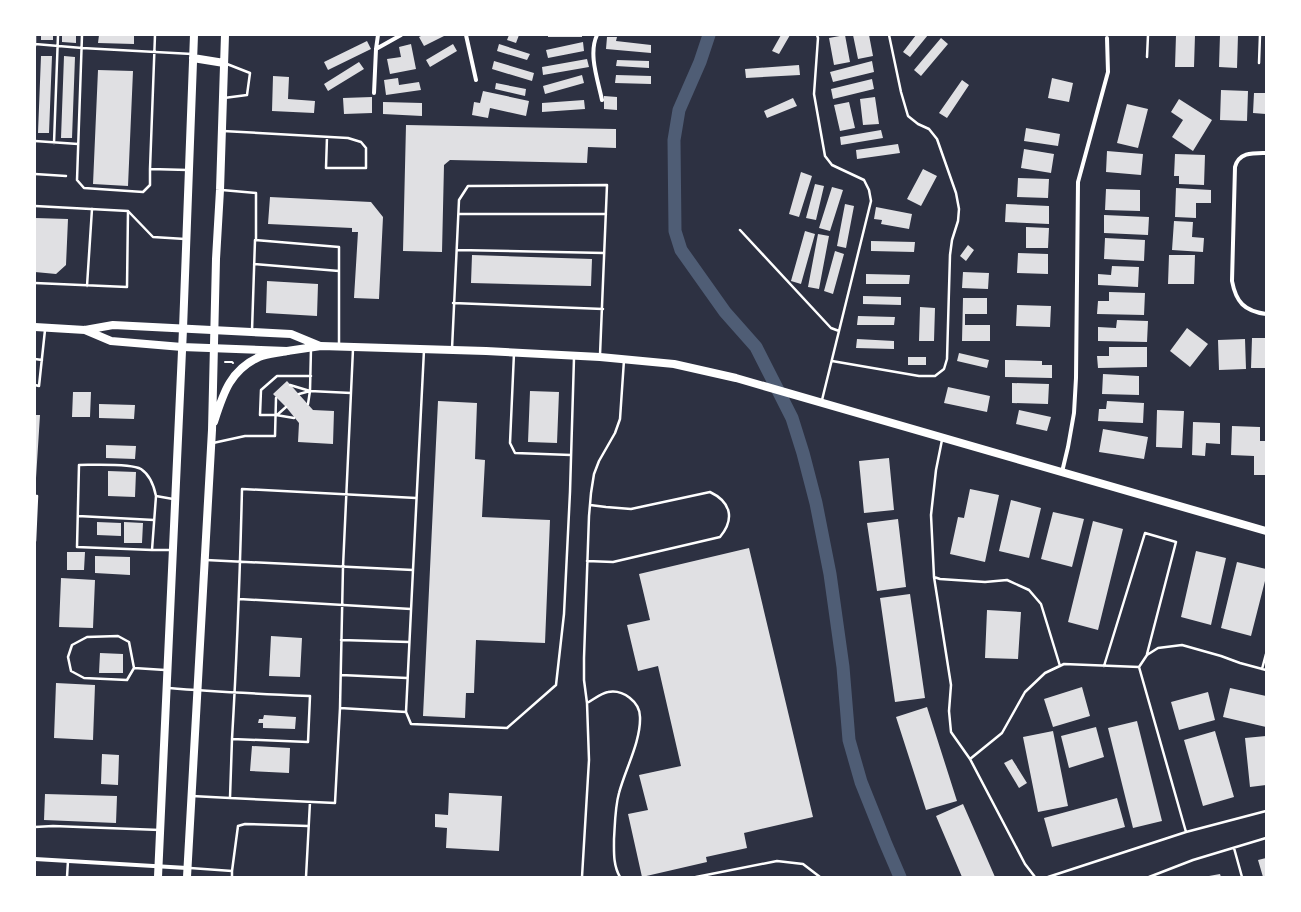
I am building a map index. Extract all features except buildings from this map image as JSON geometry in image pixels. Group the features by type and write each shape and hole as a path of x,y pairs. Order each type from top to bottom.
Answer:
{"main road":[{"path":"158,877 183,329 194,35"},
{"path":"187,877 212,430 213,347 225,35"},
{"path":"193,56 224,64"},
{"path":"35,327 85,330 113,326 291,334 321,346"},
{"path":"85,330 111,341 182,347 286,350"},
{"path":"212,430 225,389 235,375 247,364 260,357 286,350 321,346 452,350 600,357 674,364 736,378 1266,531"}],"street":[{"path":"374,93 378,35"},
{"path":"376,49 401,35"},
{"path":"466,35 476,80"},
{"path":"597,35 594,42 594,60 602,100"},
{"path":"1062,472 1075,406 1078,182 1108,72 1107,38"},
{"path":"1266,153 1252,153 1244,155 1236,162 1232,281 1237,299 1248,309 1266,314"},
{"path":"35,859 187,868"}],"lane":[{"path":"35,35 35,44 193,56"},
{"path":"54,143 58,35"},
{"path":"82,35 77,180 84,188 143,192 150,185 155,35"},
{"path":"817,35 814,94 825,156 832,165 864,180 869,190 871,201 822,403"},
{"path":"832,362 924,376 935,376 944,369 947,359 950,255 959,209 956,193 937,139 929,129 918,124 908,116 900,92 889,35"},
{"path":"1147,57 1148,35"},
{"path":"1259,63 1260,35"},
{"path":"223,98 247,95 250,73 224,64"},
{"path":"222,130 348,138 361,142 366,148 366,168 326,168 327,137"},
{"path":"35,141 78,144"},
{"path":"150,169 189,170"},
{"path":"35,174 66,176"},
{"path":"452,350 459,200 468,186 607,185 600,357"},
{"path":"220,190 256,193 256,240 252,332"},
{"path":"35,206 128,210 153,237 186,240"},
{"path":"87,286 92,209"},
{"path":"35,283 126,287 128,210"},
{"path":"459,214 606,214"},
{"path":"740,230 831,328 839,331"},
{"path":"256,240 339,247 339,347"},
{"path":"457,250 604,253"},
{"path":"254,264 339,271"},
{"path":"454,303 603,309"},
{"path":"35,385 39,386 45,328"},
{"path":"308,404 312,347"},
{"path":"192,796 335,803 340,708 343,567 353,347"},
{"path":"424,350 406,712 411,724 507,728 556,685 564,614 574,356"},
{"path":"514,353 510,443 515,453 571,455"},
{"path":"35,359 42,360"},
{"path":"582,877 589,760 584,658 590,505 596,468 620,419 624,360"},
{"path":"294,418 276,415 260,415 261,390 277,376 311,376"},
{"path":"290,385 310,391 351,393"},
{"path":"299,394 310,391"},
{"path":"211,443 245,436 275,436 276,398"},
{"path":"276,415 286,407"},
{"path":"942,438 936,470 931,515 934,577 951,685 948,711 951,732 970,759 1025,864 1035,877"},
{"path":"152,550 156,496 154,485 148,476 140,469 127,466 79,465 77,547 152,550 173,550"},
{"path":"230,798 239,599 242,489 416,498"},
{"path":"587,561 613,562 720,537 727,529 729,516 727,507 720,497 710,492 631,508 590,505"},
{"path":"35,496 37,496 35,541"},
{"path":"156,496 175,500"},
{"path":"78,516 154,520"},
{"path":"1104,666 1144,534 1176,542 1147,654 1139,667 1186,832"},
{"path":"204,560 413,570"},
{"path":"934,577 940,579 985,582 1006,580 1029,590 1041,604 1060,666"},
{"path":"239,599 411,610"},
{"path":"118,636 129,642 134,668 127,680 84,678 71,671 68,657 72,645 87,637 118,636"},
{"path":"341,640 409,642"},
{"path":"1147,654 1158,648 1182,646 1266,670"},
{"path":"1262,669 1266,654"},
{"path":"970,759 1002,733 1026,692 1045,673 1064,664 1139,667"},
{"path":"134,668 168,670"},
{"path":"341,675 407,678"},
{"path":"166,688 310,696 308,742 232,738"},
{"path":"587,703 608,692 618,692 630,696 638,707 640,716 636,739 618,795 614,858 615,869 620,877"},
{"path":"340,708 406,712"},
{"path":"306,877 310,802"},
{"path":"1048,877 1186,832 1266,811"},
{"path":"232,877 238,826 245,824 308,826"},
{"path":"35,827 53,826 160,830"},
{"path":"1149,877 1192,860 1266,838"},
{"path":"1234,848 1242,877"},
{"path":"67,877 68,861"},
{"path":"696,877 777,861 803,864 820,877"},
{"path":"187,868 232,871"}],"path":[{"path":"225,362 232,362"}],"waterway":[{"path":"709,35 700,62 679,110 674,140 675,231 681,250 725,312 756,347 792,418 816,503 830,574 843,667 849,740 861,782 900,877"}]}
